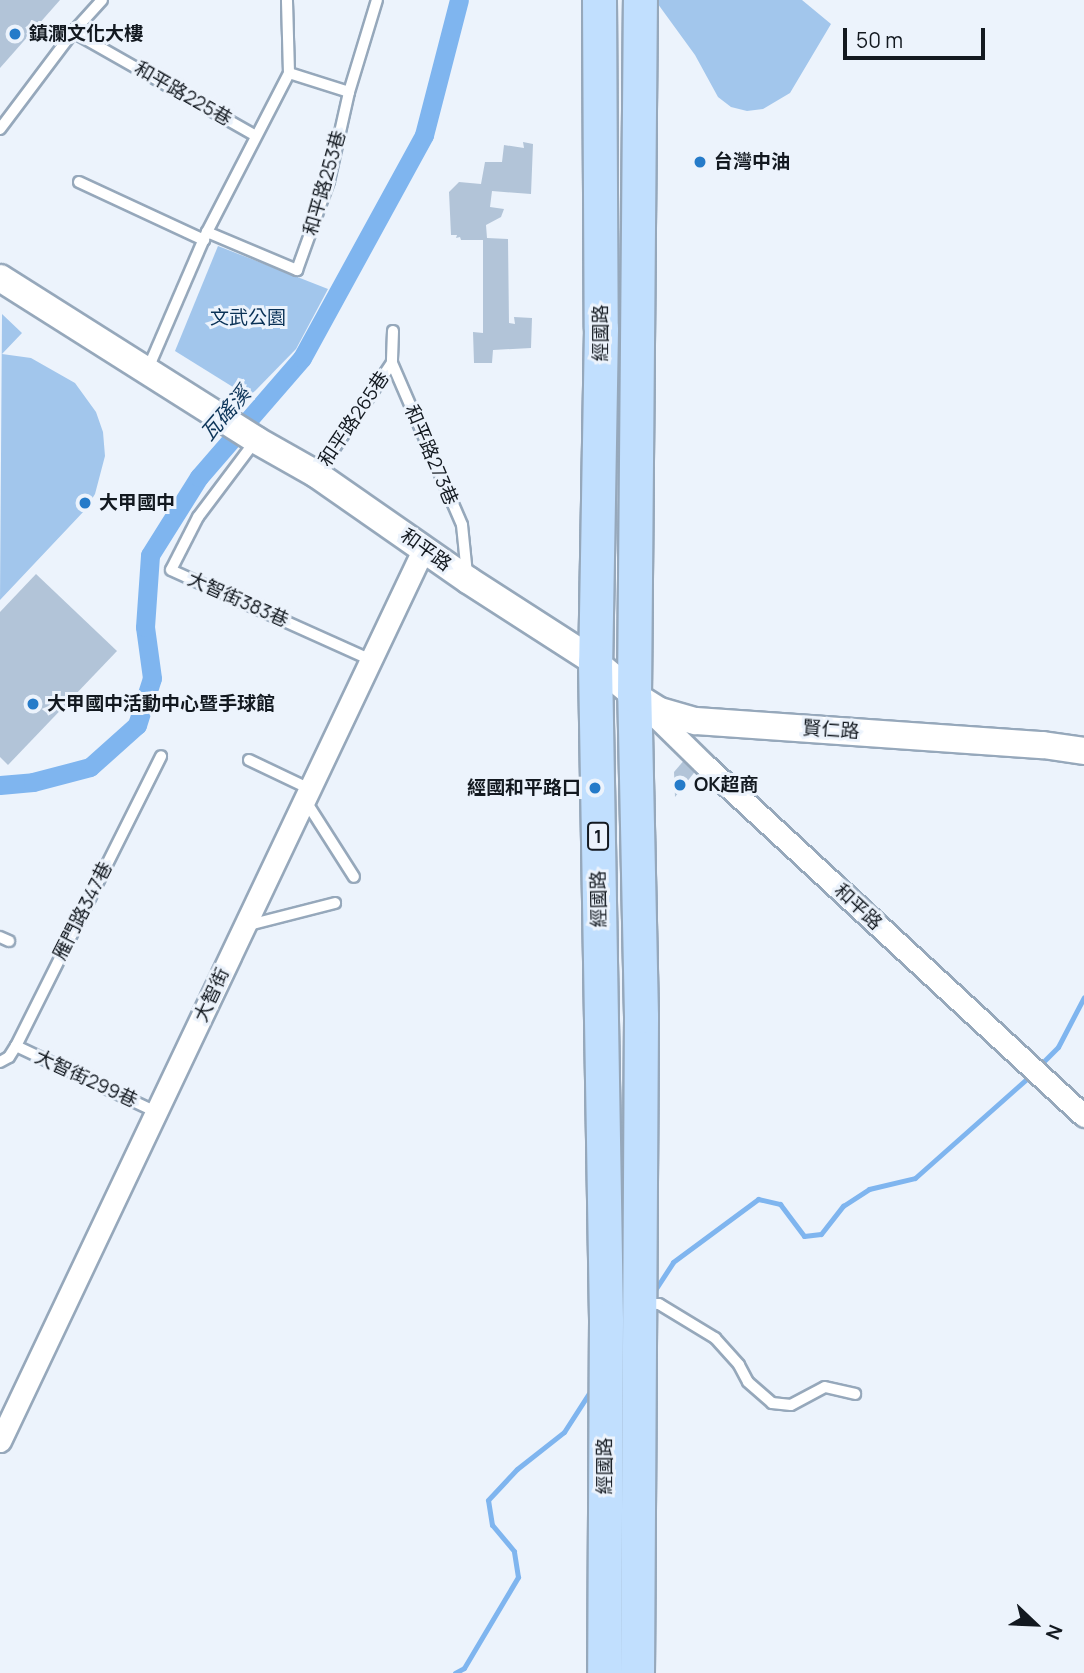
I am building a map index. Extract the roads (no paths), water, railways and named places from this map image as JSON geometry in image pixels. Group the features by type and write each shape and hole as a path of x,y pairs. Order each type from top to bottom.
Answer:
{"main road":[{"name":"經國路","path":"599,0 601,328 596,662 637,1673"},
{"name":"經國路","path":"604,1673 641,1016 634,695 640,0"}],"street":[{"path":"0,278 148,371"},
{"name":"和平路","path":"148,371 256,440 316,474 468,580 596,662"},
{"name":"大智街","path":"0,1441 424,548"},
{"name":"賢仁路","path":"596,662 634,695 660,711 696,721 1035,744 1084,751"},
{"name":"和平路","path":"634,695 704,764 1084,1116"}],"lane":[{"path":"0,129 73,32 102,0"},
{"path":"148,371 205,236 289,73 288,0"},
{"name":"和平路253巷","path":"79,182 205,236 297,270 329,181 349,93 377,0"},
{"name":"和平路225巷","path":"73,32 256,136"},
{"path":"289,73 349,93"},
{"name":"和平路273巷","path":"393,331 392,363 462,526 468,580"},
{"name":"和平路265巷","path":"316,474 392,363"},
{"name":"大智街383巷","path":"256,440 198,517 171,570 371,660"},
{"name":"雁門路347巷","path":"0,1062 9,1057 16,1046 161,756"},
{"path":"249,760 307,794 354,877"},
{"path":"245,926 335,903"},
{"name":"大智街299巷","path":"16,1046 156,1112"},
{"path":"623,1312 659,1304 715,1338 734,1358 748,1382 772,1403 791,1405 816,1389 825,1387 855,1394"}],"waterway":[{"name":"瓦磘溪","path":"0,785 33,782 90,767 137,725 152,678 145,627 150,555 199,477 302,358 424,135 459,0"},
{"path":"1038,1067 1058,1047 1084,997"},
{"path":"655,1290 673,1262 758,1199 780,1204 804,1236 821,1234 843,1206 869,1189 915,1178 1032,1074"},
{"path":"455,1673 464,1668 518,1577 514,1551 492,1525 488,1500 517,1469 564,1432 593,1387"}],"place":[{"name":"鎮瀾文化大樓","path":"15,34"},
{"name":"台灣中油","path":"700,162"},
{"name":"大甲國中","path":"85,503"},
{"name":"大甲國中活動中心暨手球館","path":"33,704"},
{"name":"OK超商","path":"680,785"},
{"name":"經國和平路口","path":"595,788"}],"park label":[{"name":"文武公園","path":"248,318"}]}
